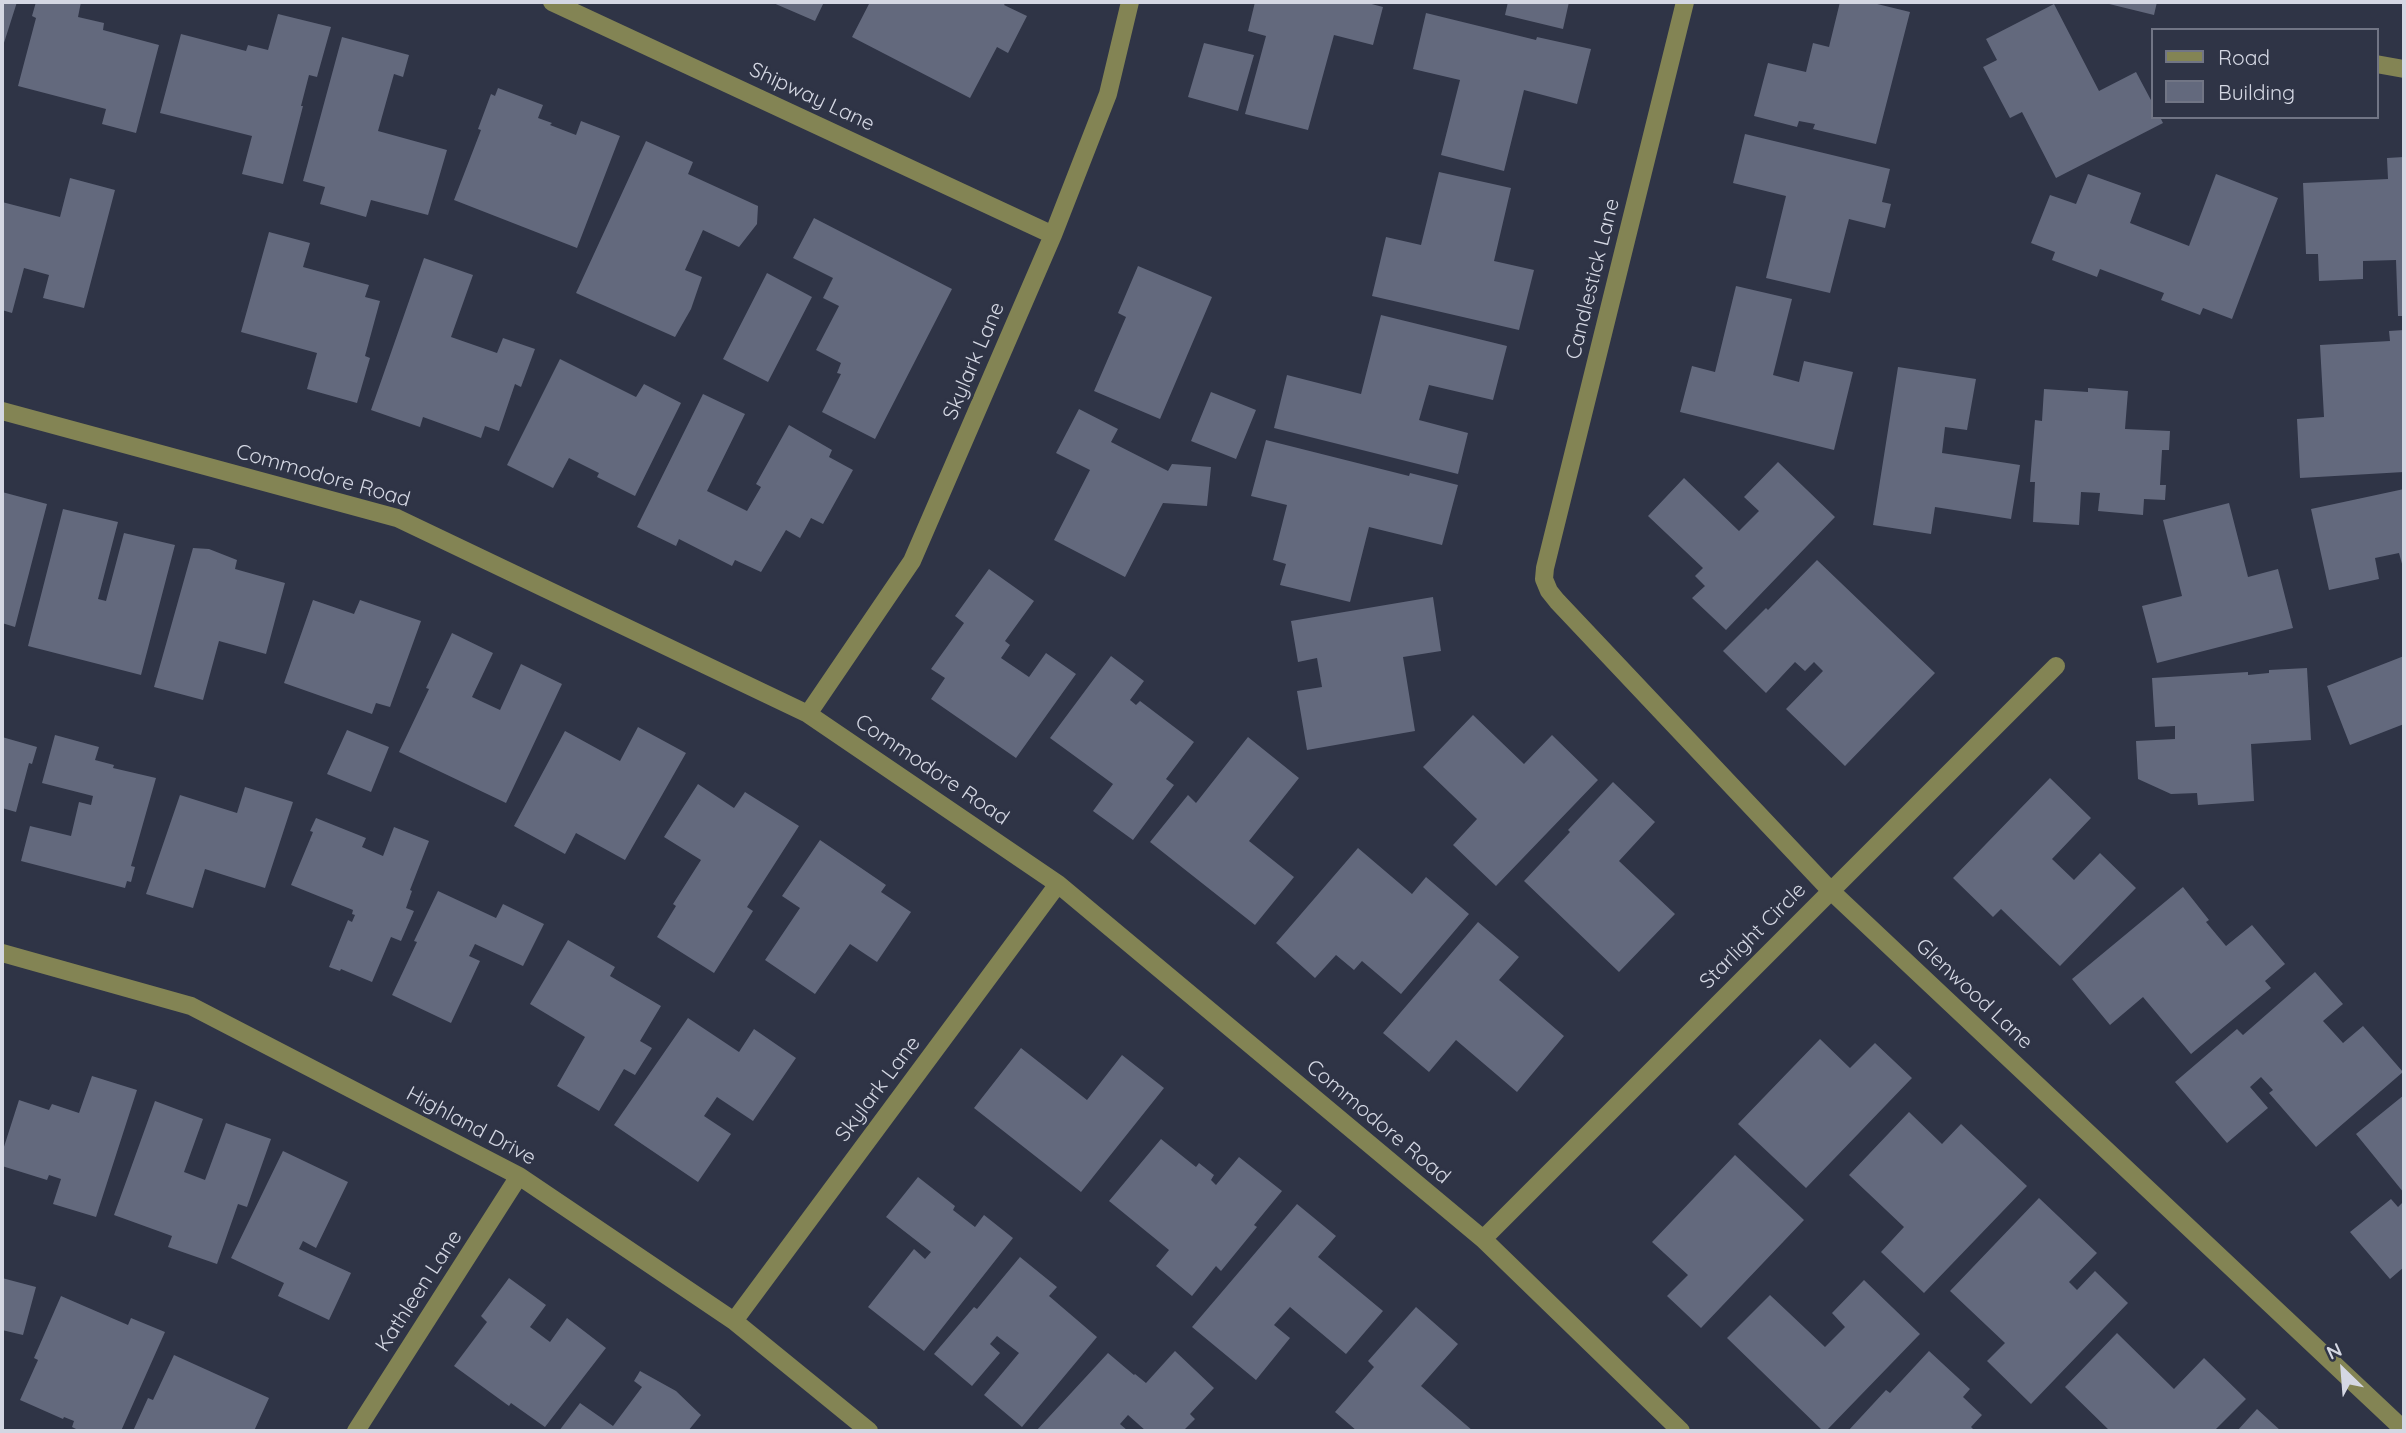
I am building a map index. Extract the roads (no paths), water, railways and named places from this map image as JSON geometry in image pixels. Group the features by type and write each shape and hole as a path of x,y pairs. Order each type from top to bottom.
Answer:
{"street":[{"name":"Skylark Lane","path":"808,714 912,561 1053,235 1108,94 1130,2"},
{"name":"Candlestick Lane","path":"1545,568 1685,2"},
{"name":"Shipway Lane","path":"558,3 1053,235"},
{"path":"2378,64 2404,69"},
{"name":"Commodore Road","path":"2,411 397,518 808,714 1058,884 1483,1239 1681,1431"},
{"name":"Glenwood Lane","path":"1545,568 1544,579 1549,591 1831,891 2404,1430"},
{"name":"Starlight Circle","path":"1483,1239 2056,666"},
{"name":"Skylark Lane","path":"734,1321 1058,884"},
{"name":"Highland Drive","path":"2,953 191,1006 519,1176 734,1321 869,1431"},
{"name":"Kathleen Lane","path":"356,1431 519,1176"}]}
